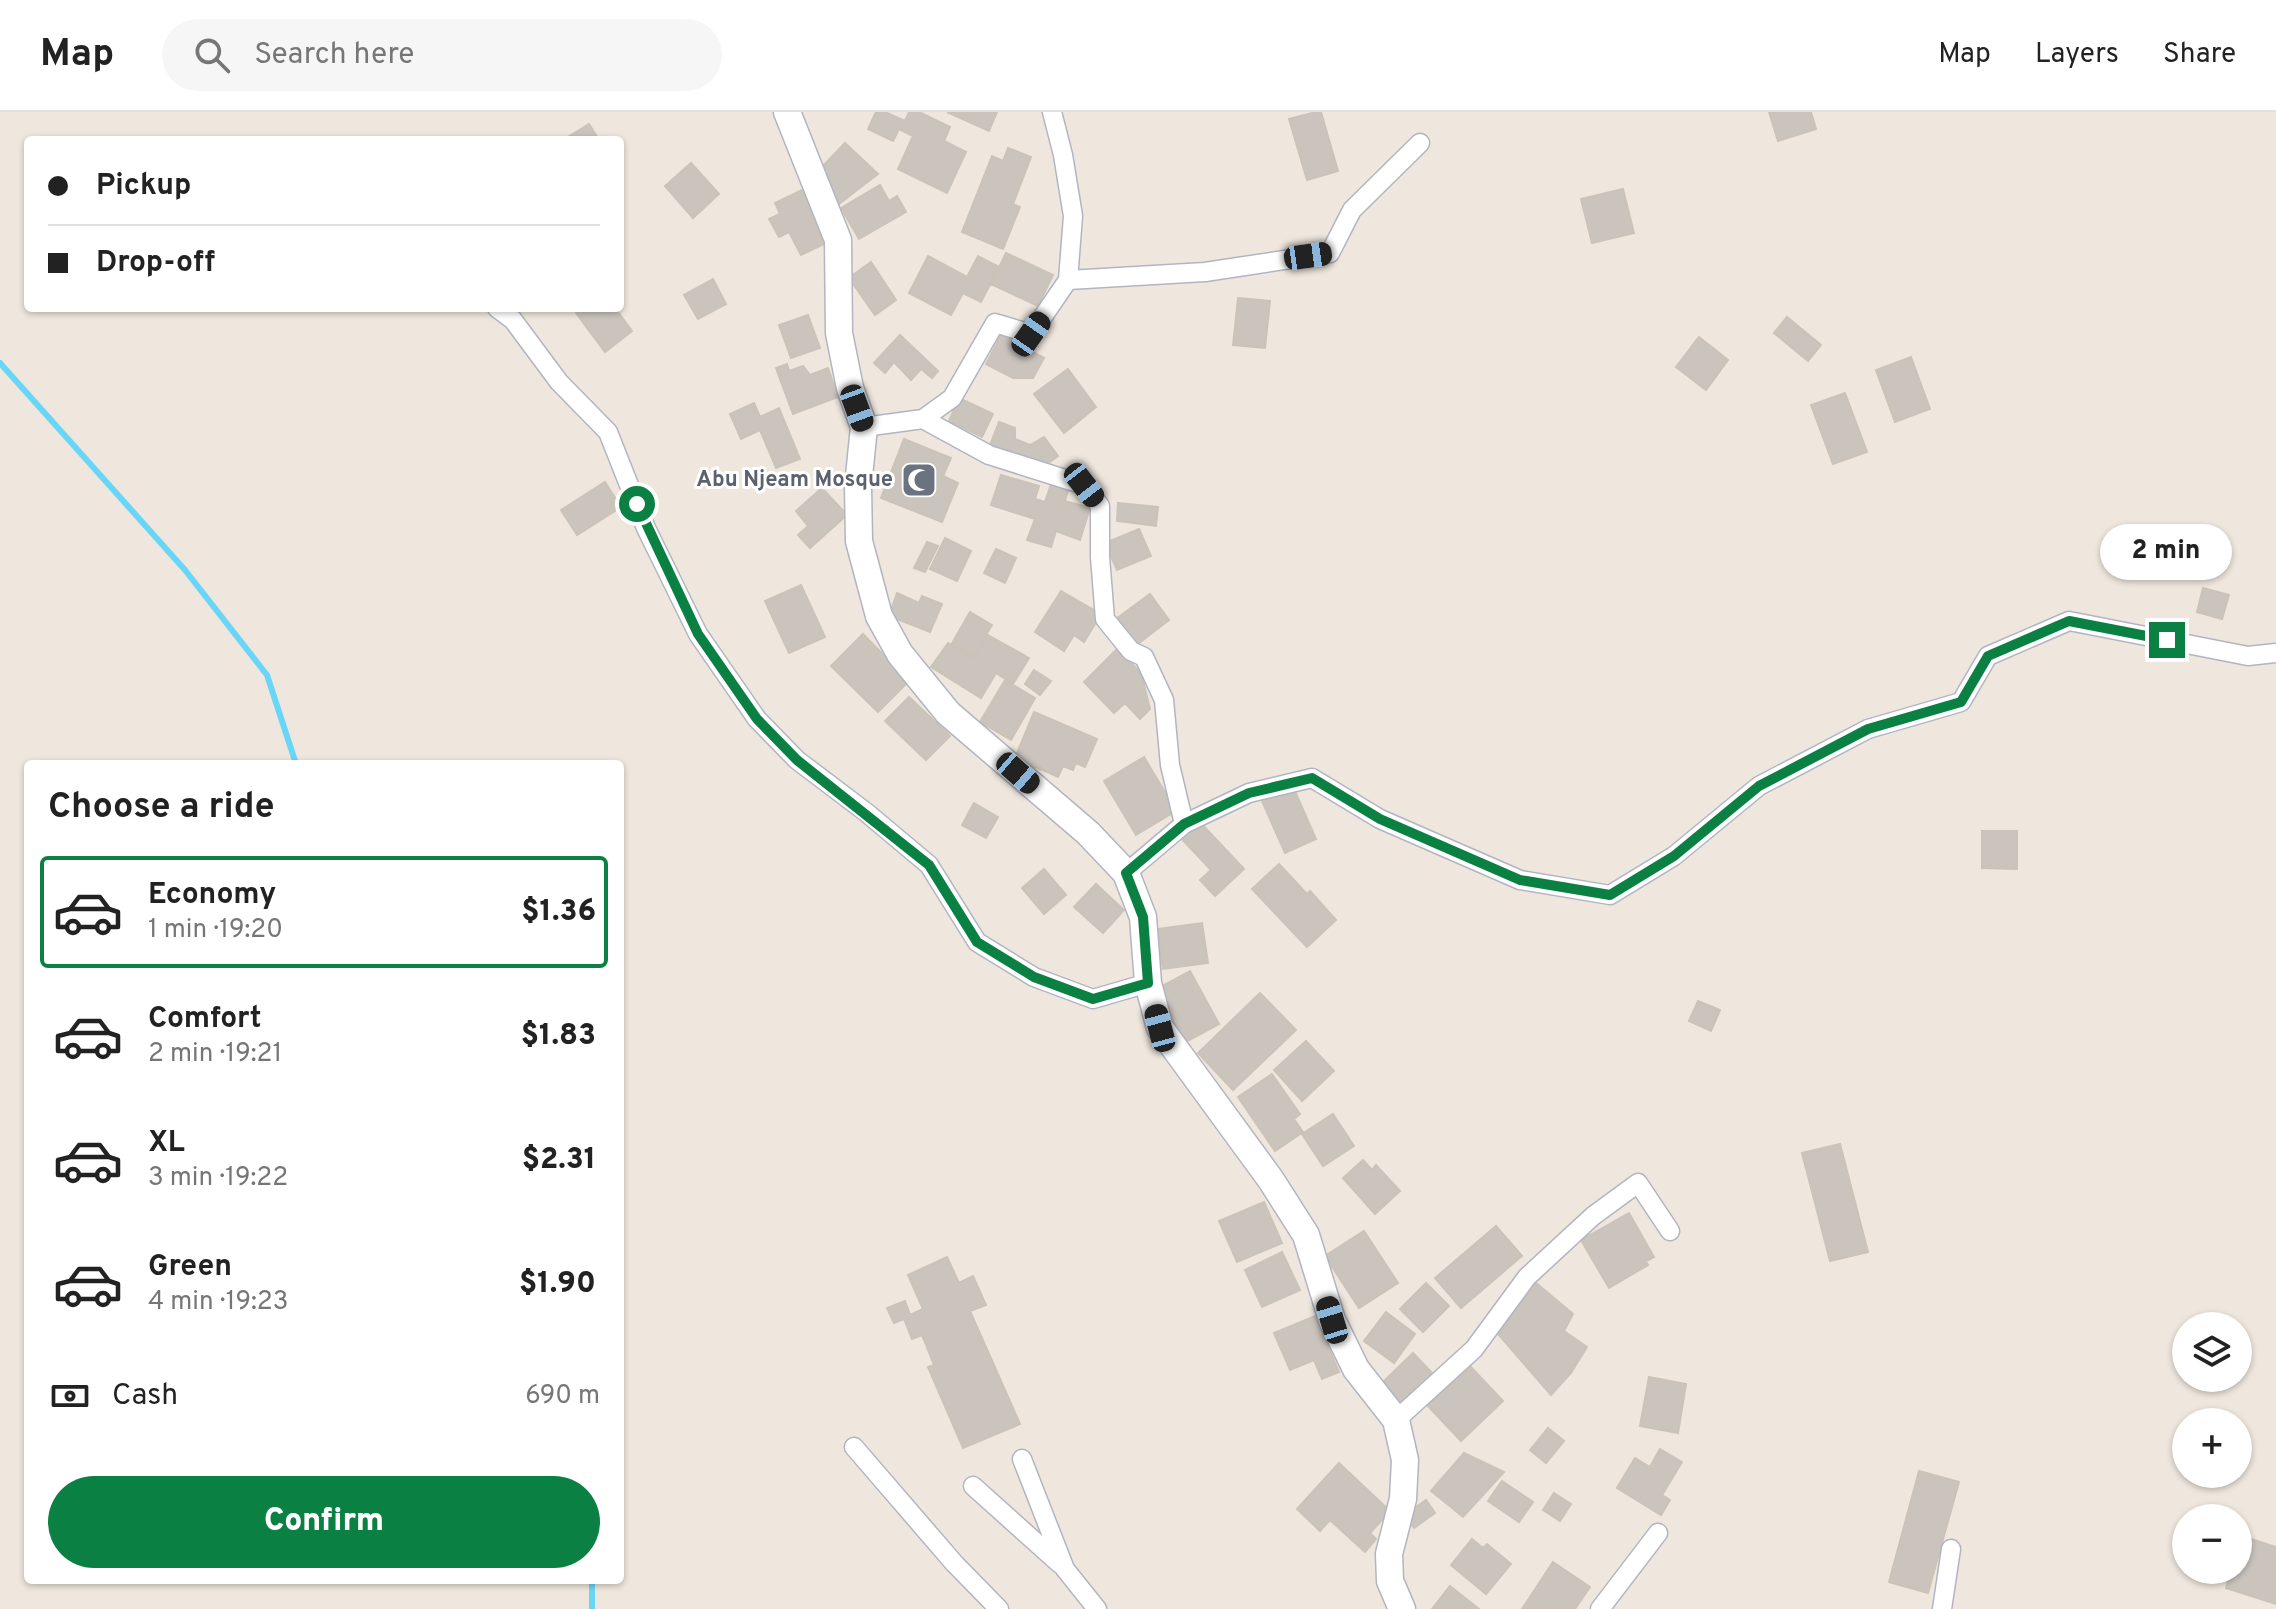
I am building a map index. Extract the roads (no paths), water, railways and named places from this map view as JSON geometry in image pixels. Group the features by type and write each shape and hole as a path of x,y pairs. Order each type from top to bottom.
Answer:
{"street":[{"path":"787,112 838,240 839,333 850,388 864,427 858,486 859,541 879,616 900,654 948,713 1088,833 1126,873 1143,917 1148,983 1160,1028 1271,1180 1306,1235 1332,1320 1356,1369 1396,1420 1405,1460 1403,1499 1389,1554 1390,1581 1402,1609"},
{"path":"864,427 923,419 952,398 995,323 1031,334 1068,280 1073,216 1052,112"},
{"path":"1068,280 1205,272 1330,253 1352,210 1420,143"},
{"path":"502,312 513,320 559,382 608,432 646,528 698,634 757,719 797,760 929,865 977,942 1034,977 1093,999 1148,983"},
{"path":"923,419 989,455 1084,485 1100,506 1105,619 1131,651 1144,657 1164,700 1170,765 1184,824"},
{"path":"1126,873 1184,824 1249,793 1312,778 1380,819 1520,880 1610,895 1674,856 1759,786 1868,729 1961,702 1988,656 2069,621 2248,656 2276,653"},
{"path":"1396,1420 1474,1349 1527,1277 1593,1216 1638,1183 1670,1231"},
{"path":"854,1447 954,1563 999,1609"},
{"path":"1022,1459 1065,1569"},
{"path":"973,1486 1065,1569 1097,1609"},
{"path":"1600,1609 1658,1533"},
{"path":"1942,1609 1951,1549"}],"waterway":[{"path":"0,363 185,570 267,675 295,760"},
{"path":"592,1584 592,1609"}],"place":[{"name":"Abu Njeam Mosque","path":"919,480"}]}
